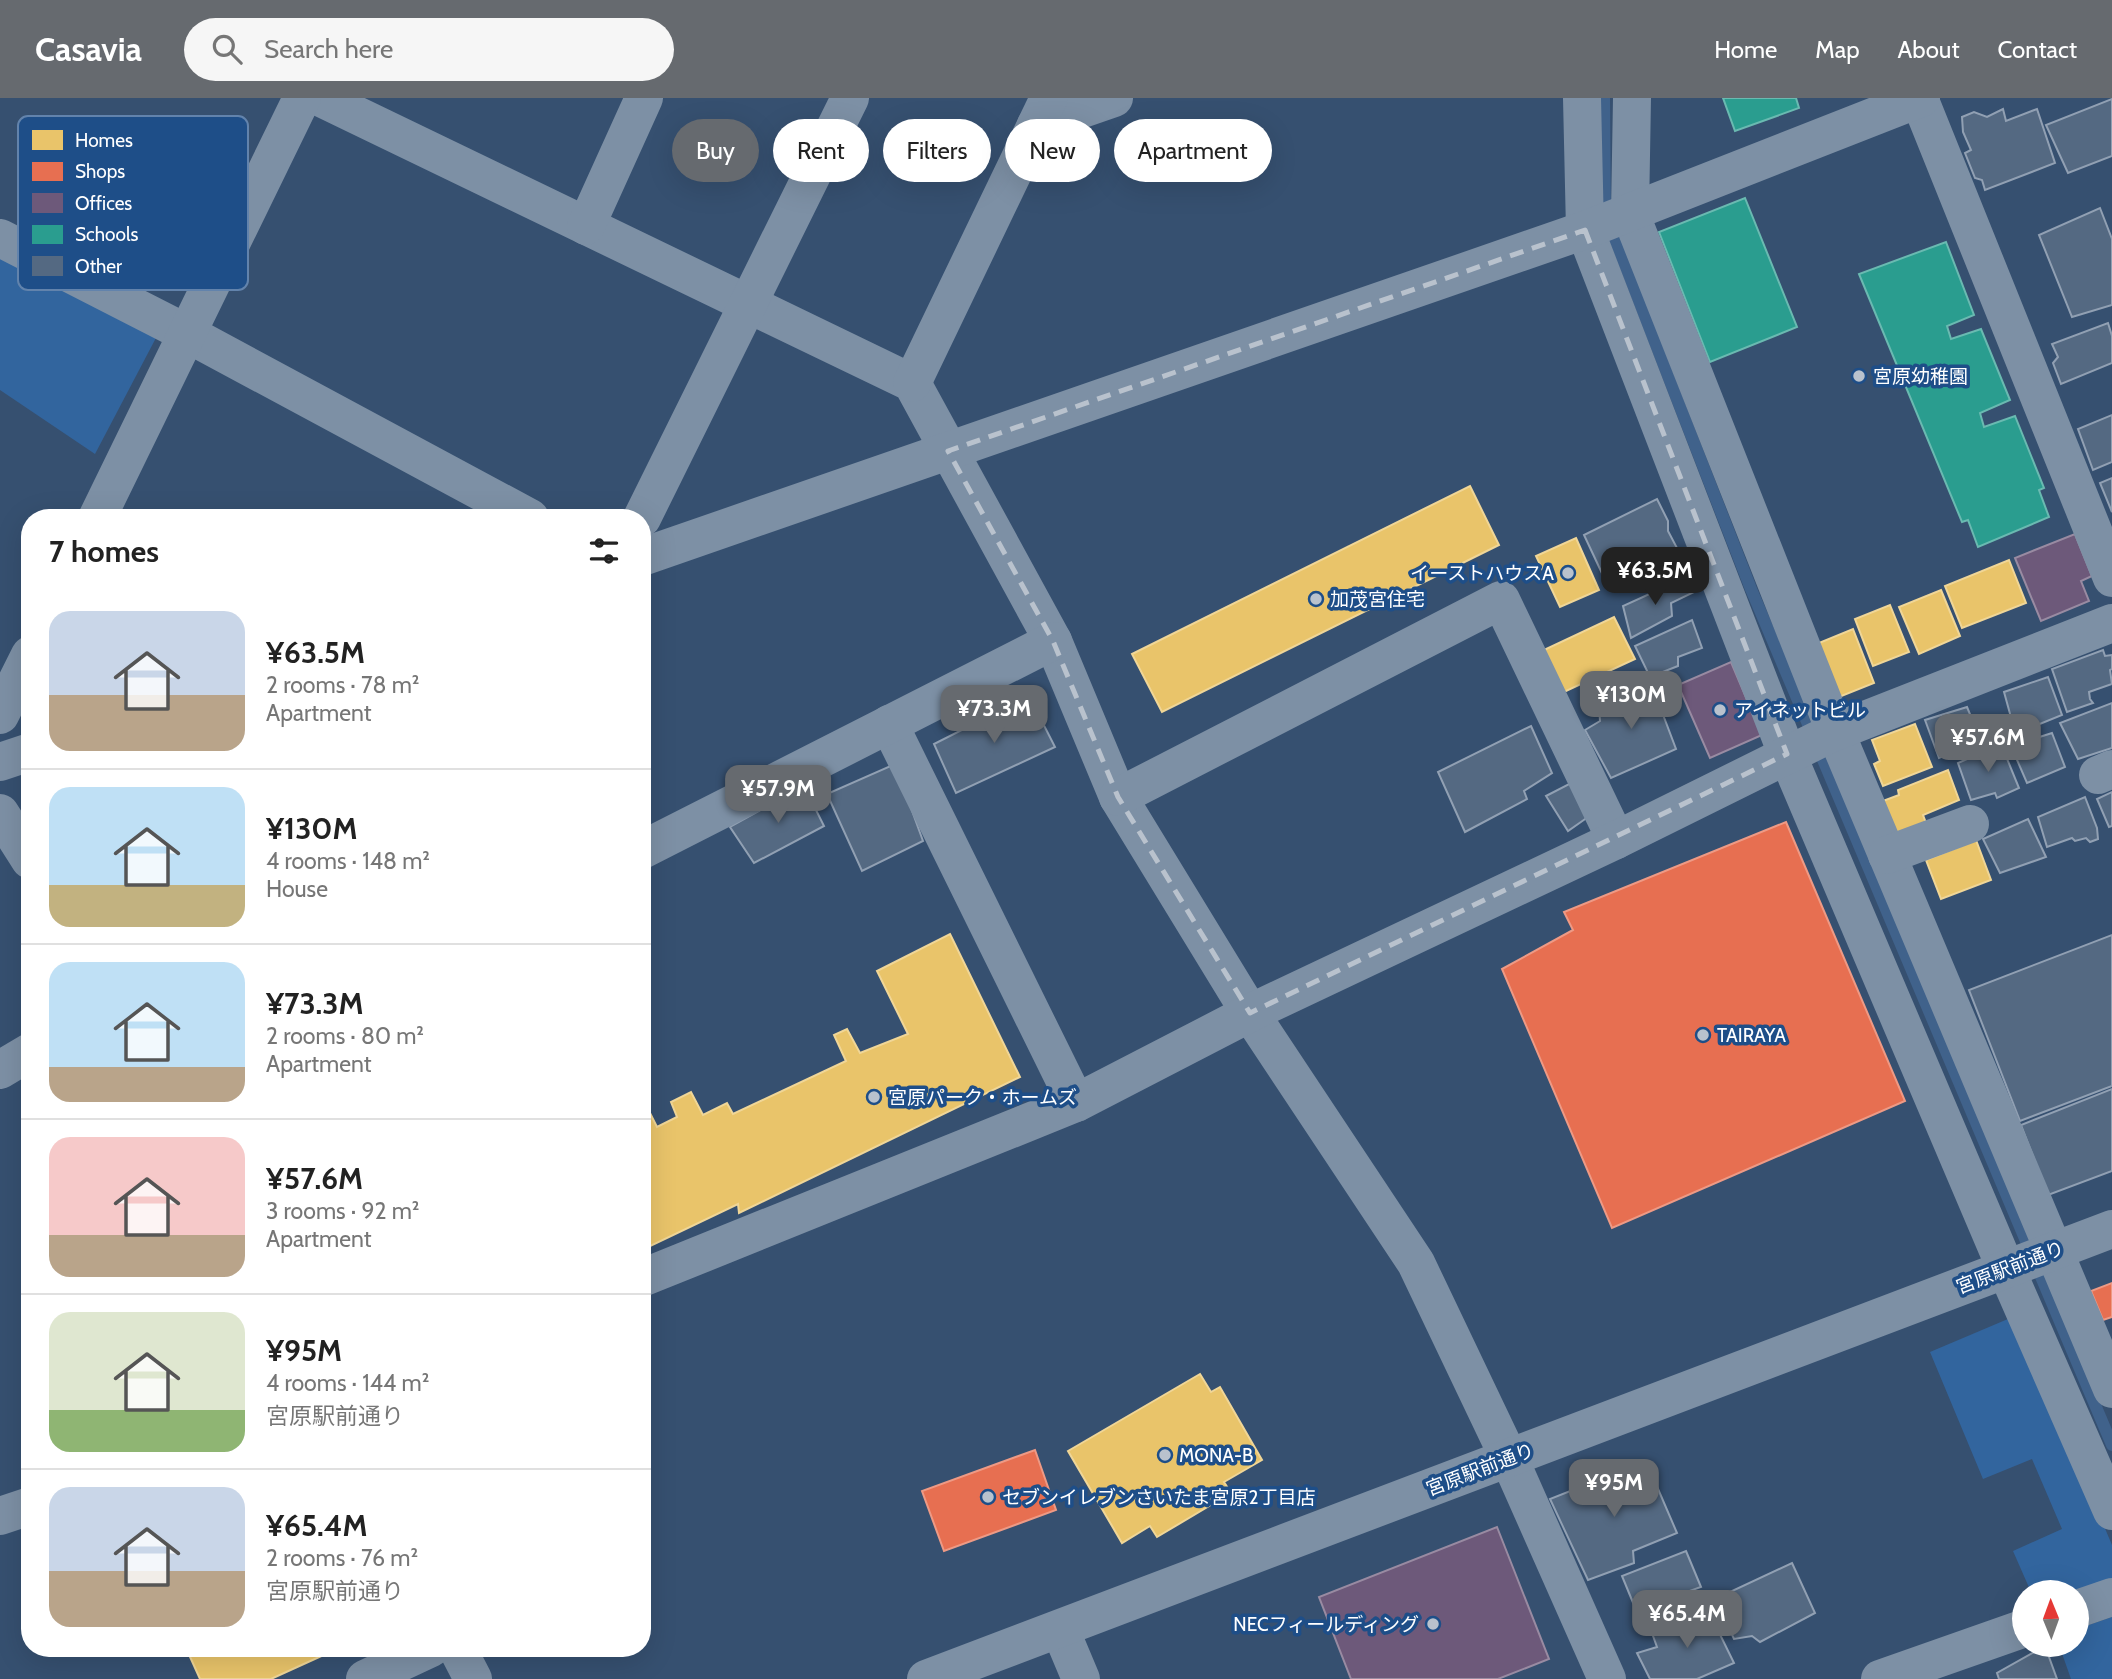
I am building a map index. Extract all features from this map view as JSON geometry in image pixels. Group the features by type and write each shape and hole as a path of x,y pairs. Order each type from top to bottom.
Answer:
{"street":[{"path":"248,210 302,98"},
{"path":"321,98 912,383 1053,641 1118,797 1250,1013 1416,1264 1509,1458 1607,1679"},
{"path":"586,226 645,98"},
{"path":"646,509 850,98"},
{"path":"912,383 1042,112 1114,98"},
{"path":"1582,98 1586,229 1789,753 2006,1269 2112,1511"},
{"path":"1632,98 1629,213 1833,732 2112,1389"},
{"path":"651,554 1586,229 1919,98 2112,578"},
{"path":"0,238 18,247"},
{"path":"102,290 513,509"},
{"path":"101,509 209,290"},
{"path":"1118,797 1502,600 1616,840"},
{"path":"651,1274 1076,1103 1250,1013 1616,840 1833,732 2112,623"},
{"path":"651,845 1053,641"},
{"path":"0,715 21,673"},
{"path":"889,724 1076,1103"},
{"path":"0,762 21,755"},
{"path":"0,813 21,846"},
{"path":"1886,855 1970,824"},
{"path":"0,1070 21,1057"},
{"name":"宮原駅前通り","path":"926,1679 2112,1229"},
{"path":"0,1516 21,1509"},
{"path":"2090,1605 2112,1597"},
{"path":"1060,1629 1081,1679"},
{"path":"1880,1679 2012,1633"},
{"path":"365,1679 412,1657"},
{"path":"462,1657 473,1679"}],"highlighted area":[{"path":"1585,230 1787,754 1250,1013 1118,797 1053,641 948,451"}],"shaded area":[{"path":"0,255 18,264 18,290 70,290 158,334 95,454 0,390"},
{"path":"2015,1316 2112,1545 2112,1590 2090,1591 2090,1580 2026,1580 2013,1551 2062,1529 2032,1459 1983,1479 1930,1352"},
{"path":"2112,1617 2112,1679 2071,1679 2063,1657 2090,1657 2090,1625"}],"building: Homes":[{"name":"加茂宮住宅","path":"1470,486 1499,545 1162,712 1132,654"},
{"name":"イーストハウスA","path":"1576,538 1599,590 1560,607 1536,556"},
{"path":"2009,560 2026,603 1962,628 1945,586"},
{"path":"1941,590 1960,636 1919,654 1899,607"},
{"path":"1890,605 1909,652 1873,666 1855,619"},
{"path":"1614,617 1635,659 1564,692 1544,650"},
{"path":"1853,629 1874,683 1834,699 1814,645"},
{"path":"1915,724 1932,767 1883,786 1874,764 1880,761 1872,740"},
{"path":"1948,770 1959,800 1923,815 1926,823 1893,836 1880,802 1899,795 1898,790"},
{"path":"1976,840 1991,880 1941,899 1926,860"},
{"name":"宮原パーク・ホームズ","path":"950,934 1020,1077 739,1213 738,1204 651,1246 651,1115 657,1127 677,1117 671,1102 691,1092 703,1115 727,1103 733,1114 846,1061 834,1035 847,1029 860,1053 908,1034 877,971"},
{"name":"MONA-B","path":"1200,1374 1211,1392 1220,1387 1262,1460 1224,1482 1231,1493 1157,1537 1150,1526 1122,1543 1068,1451"},
{"path":"190,1657 319,1657 271,1679 200,1679"}],"building: Shops":[{"name":"TAIRAYA","path":"1786,822 1905,1101 1612,1228 1502,969 1573,930 1564,912"},
{"path":"2112,1283 2112,1317 2103,1320 2091,1291"},
{"path":"1035,1450 1056,1510 944,1551 922,1491"}],"building: Offices":[{"path":"2075,534 2092,576 2081,581 2089,601 2041,621 2015,558"},
{"name":"アイネットビル","path":"1731,662 1762,735 1710,758 1678,685"},
{"path":"1497,1527 1549,1659 1498,1679 1351,1679 1319,1597"}],"building: Schools":[{"path":"1723,98 1796,98 1799,108 1735,131"},
{"path":"1745,198 1797,327 1710,362 1659,232"},
{"path":"1946,242 1974,315 1947,326 1951,339 1981,329 2010,400 1980,413 1984,427 2015,416 2044,488 2039,490 2049,517 1978,547 1968,520 1962,522 1859,274"}],"building: Other":[{"path":"2112,99 2112,156 2068,173 2046,125"},
{"path":"2003,109 2006,121 2037,109 2055,163 1985,190 1982,180 1975,178 1965,153 1971,150 1963,132 1962,117 1974,112 1987,117"},
{"path":"2100,208 2112,239 2112,305 2072,317 2039,235"},
{"path":"2108,323 2112,336 2112,363 2061,384 2053,363 2058,357 2052,344"},
{"path":"2112,415 2112,462 2093,470 2078,429"},
{"path":"2112,478 2112,512 2100,483"},
{"path":"1657,499 1677,548 1608,586 1584,535"},
{"path":"1689,576 1694,592 1671,603 1672,616 1631,638 1623,606"},
{"path":"1692,620 1702,648 1678,657 1678,666 1650,677 1635,646"},
{"path":"2103,650 2105,656 2112,655 2112,684 2089,692 2093,703 2067,712 2052,669"},
{"path":"2048,677 2062,715 2025,730 2021,721 2012,721 2004,692"},
{"path":"1651,683 1676,749 1611,778 1585,730 1600,721 1599,705"},
{"path":"1029,696 1055,747 956,793 934,744"},
{"path":"2112,703 2112,748 2078,759 2060,723"},
{"path":"1967,707 1981,741 1939,758 1925,720"},
{"path":"1531,726 1552,773 1524,791 1527,799 1465,832 1438,772"},
{"path":"2052,733 2065,767 2027,783 2011,746"},
{"path":"2001,744 2019,788 1997,798 1995,793 1971,800 1958,763"},
{"path":"895,764 923,841 862,871 827,794"},
{"path":"1571,783 1588,817 1568,831 1546,796"},
{"path":"804,786 824,826 754,863 730,827"},
{"path":"2112,792 2112,826 2109,827 2097,799"},
{"path":"2085,797 2097,828 2098,839 2090,842 2086,838 2075,841 2072,838 2047,847 2038,817"},
{"path":"2028,819 2046,857 2000,873 1983,839"},
{"path":"2112,935 2112,1086 2020,1121 1969,990"},
{"path":"2112,1089 2112,1171 2048,1195 2021,1125"},
{"path":"1646,1461 1677,1533 1633,1551 1634,1563 1588,1580 1550,1499"},
{"path":"1686,1551 1701,1587 1636,1610 1622,1576"},
{"path":"1792,1563 1815,1613 1760,1642 1752,1636 1734,1639 1715,1599"},
{"path":"1708,1610 1734,1663 1697,1679 1650,1679 1637,1653 1657,1647 1652,1633"},
{"path":"2025,1657 2049,1657 2057,1679 1999,1679 1997,1673"}],"waterway":[{"path":"1604,98 1605,214 1751,589 2112,1445"}],"place":[{"name":"宮原幼稚園","path":"1859,376"},
{"name":"イーストハウスA","path":"1568,573"},
{"name":"加茂宮住宅","path":"1316,599"},
{"name":"アイネットビル","path":"1720,710"},
{"name":"TAIRAYA","path":"1703,1035"},
{"name":"宮原パーク・ホームズ","path":"874,1097"},
{"name":"MONA-B","path":"1165,1455"},
{"name":"セブンイレブンさいたま宮原2丁目店","path":"988,1497"},
{"name":"NECフィールディング","path":"1433,1624"}]}
